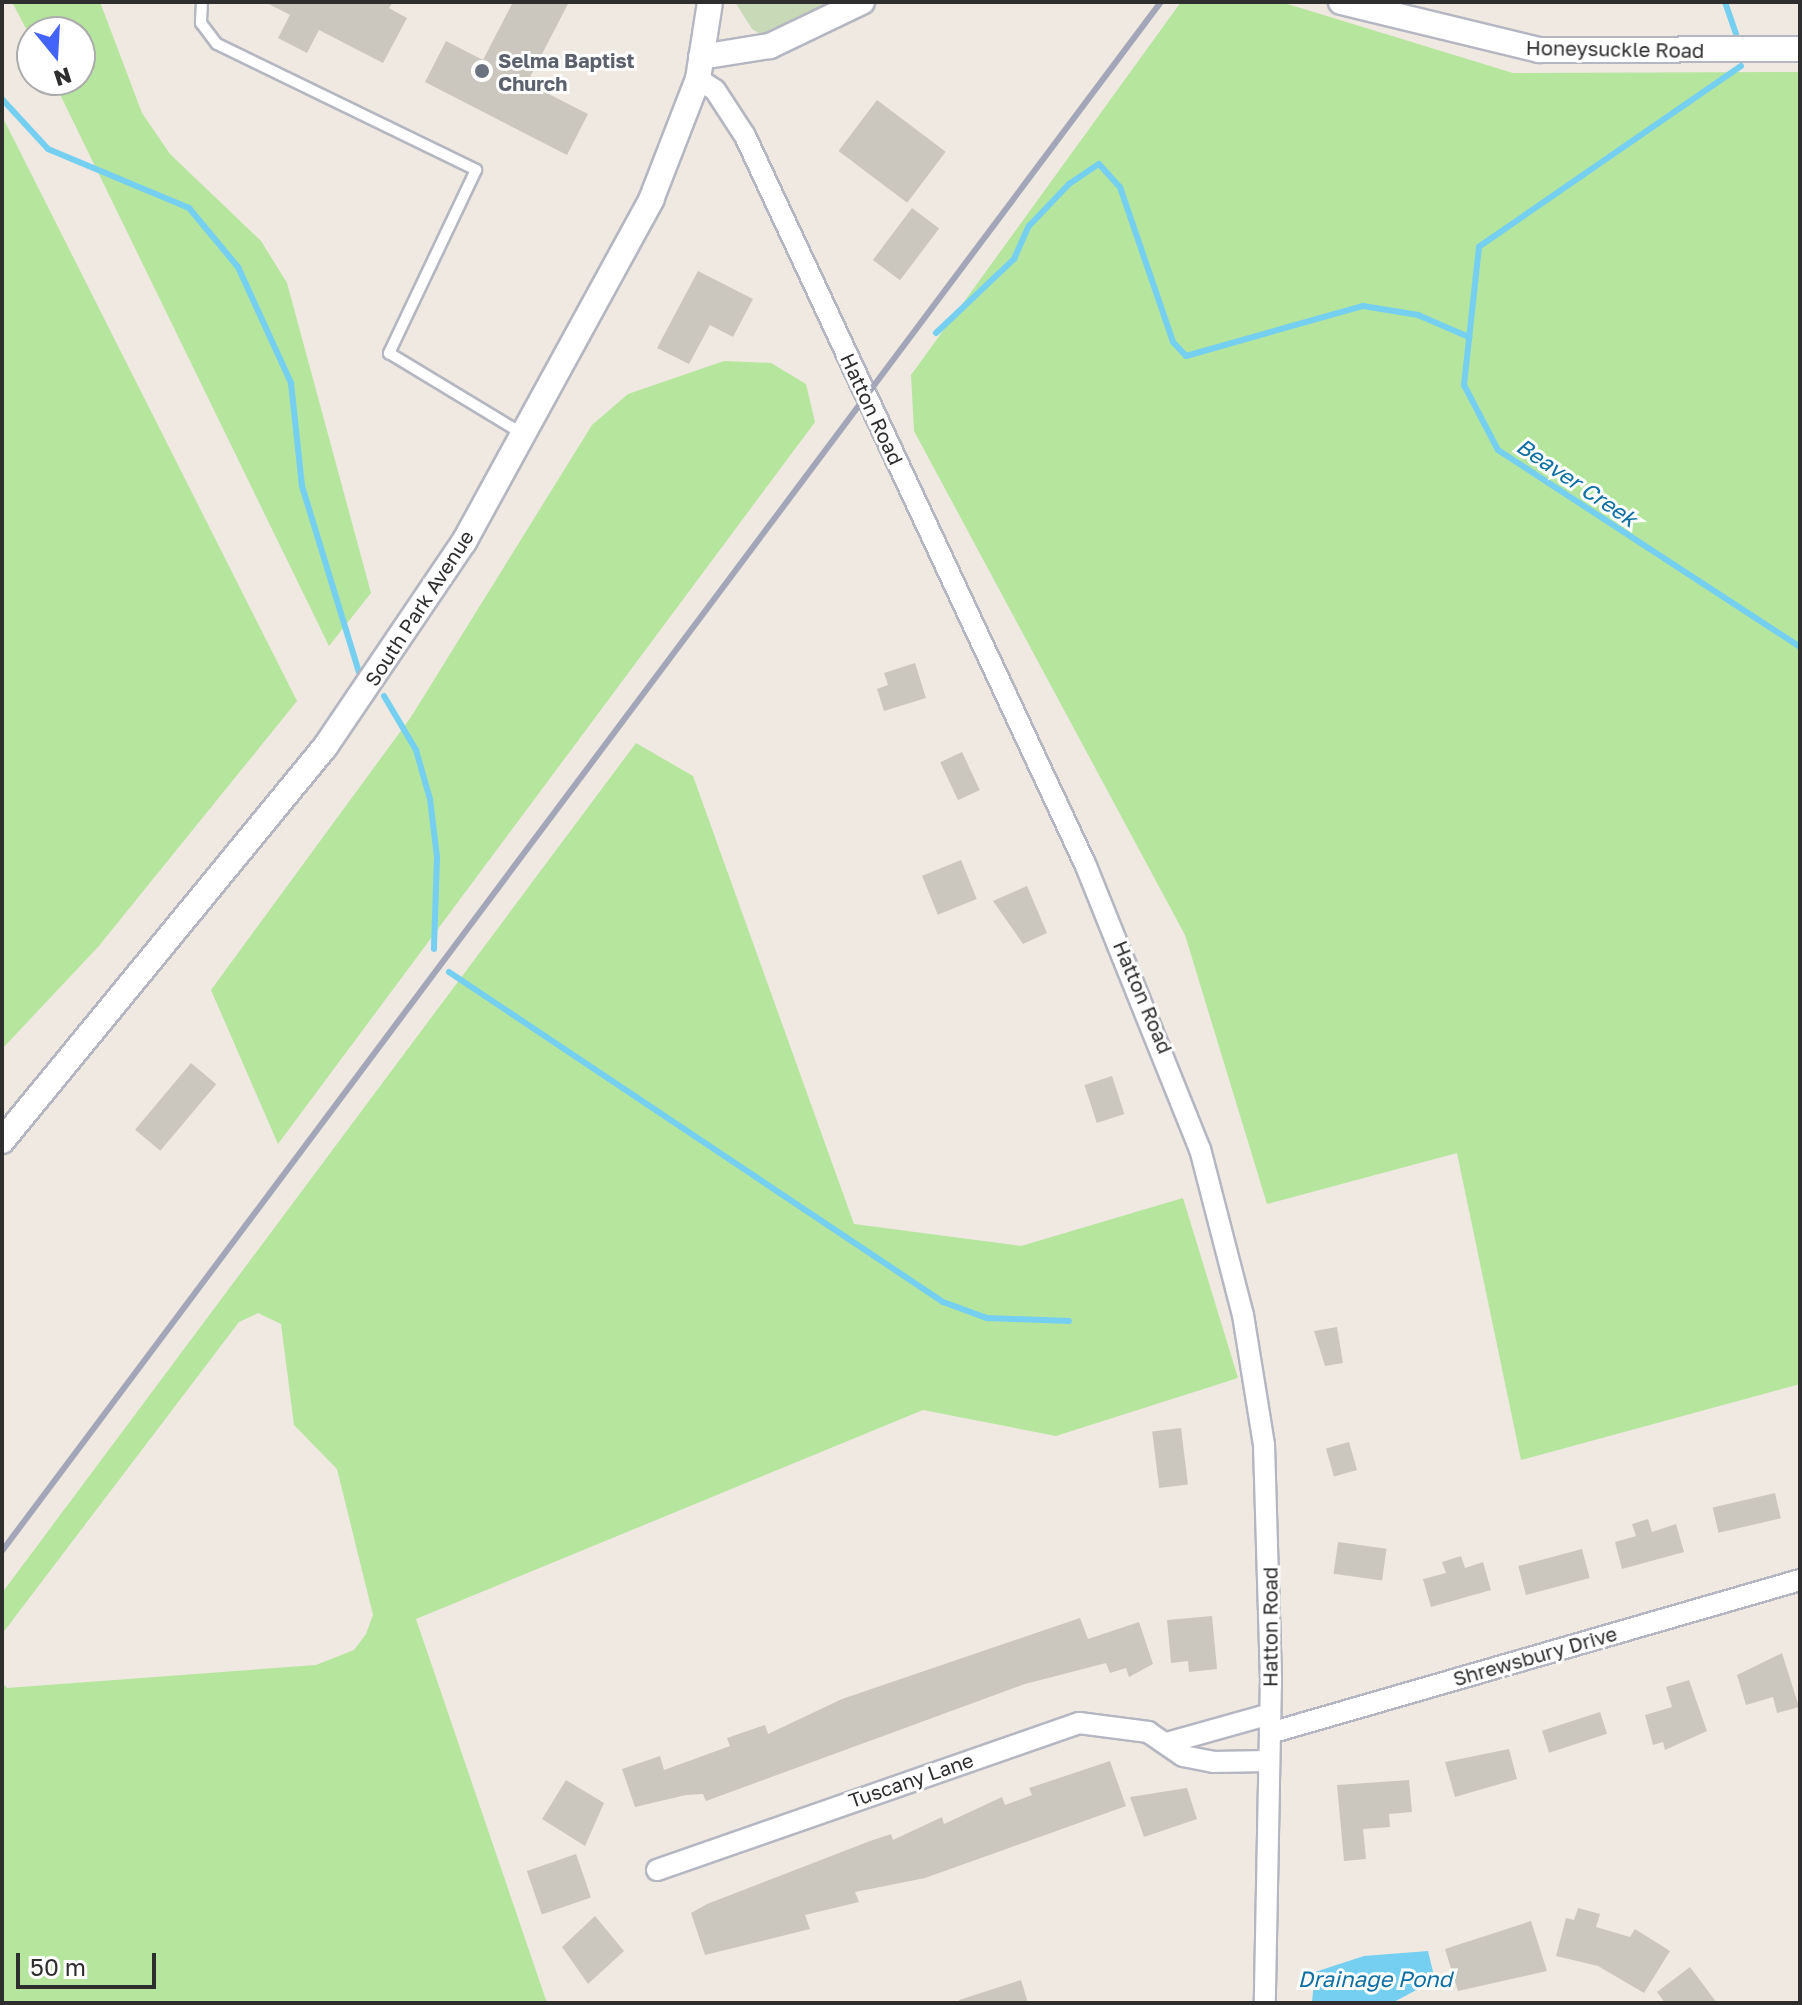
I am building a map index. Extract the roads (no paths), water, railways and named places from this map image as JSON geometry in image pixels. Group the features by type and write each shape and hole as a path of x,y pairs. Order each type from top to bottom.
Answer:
{"street":[{"name":"South Park Avenue","path":"2,1141 325,747 432,591 525,435 651,200 700,68 710,2"},
{"path":"700,68 770,46 862,2"},
{"name":"Honeysuckle Road","path":"1341,2 1539,50 1800,49"},
{"name":"Hatton Road","path":"700,68 745,136 1086,866 1178,1081 1225,1236 1257,1391 1269,1519 1270,1723 1265,2003"},
{"name":"Shrewsbury Drive","path":"1270,1723 1800,1580"},
{"name":"Tuscany Lane","path":"657,1870 1079,1723 1110,1723 1167,1743 1183,1756 1213,1762 1269,1761"},
{"path":"1167,1743 1270,1723"}],"lane":[{"path":"202,2 201,23 217,44 476,170 389,353 525,435"}],"water":[{"name":"Drainage Pond","path":"1428,1951 1435,1980 1392,2003 1312,2002 1315,1972 1364,1956"}],"waterway":[{"name":"Beaver Creek","path":"1725,2 1736,34"},
{"name":"Beaver Creek","path":"1741,66 1479,247 1464,385 1498,450 1800,647"},
{"path":"2,99 48,149 189,208 238,267 291,383 302,486 359,672"},
{"path":"936,333 1014,259 1029,226 1069,184 1099,164 1120,187 1173,342 1186,356 1363,306 1418,315 1469,337"},
{"path":"384,696 416,750 430,799 437,857 434,949"},
{"path":"449,972 943,1302 987,1318 1069,1321"}],"railway":[{"path":"2,1551 1161,2"}],"place":[{"name":"Selma Baptist Church","path":"482,71"}]}
